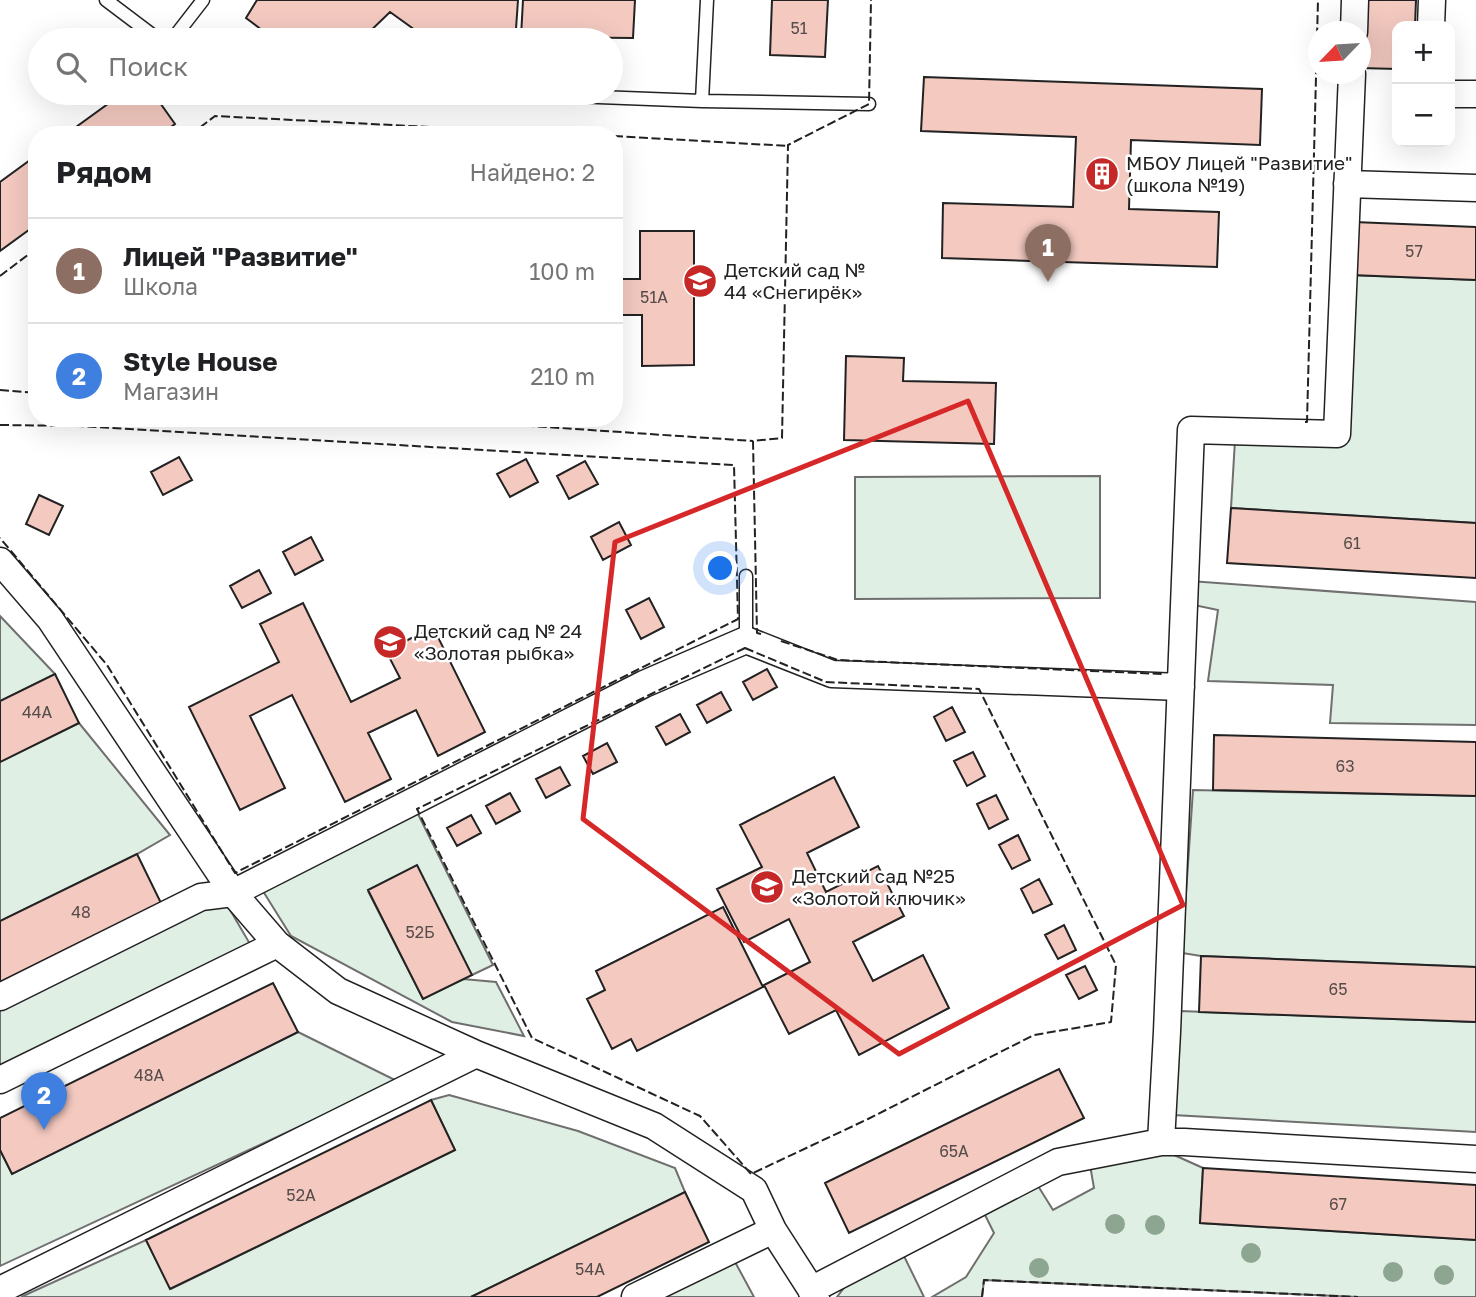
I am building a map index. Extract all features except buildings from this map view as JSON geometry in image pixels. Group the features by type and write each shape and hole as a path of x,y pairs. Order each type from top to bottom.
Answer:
{"street":[{"path":"1354,21 1355,0"},
{"path":"1431,21 1432,0"},
{"path":"1161,1142 1191,430 1337,434 1352,84"},
{"path":"1455,93 1476,94"},
{"path":"1347,184 1476,188"},
{"path":"0,561 50,619 233,893 277,944 338,992 476,1054 654,1125 754,1190 774,1230 813,1294 1058,1161 1161,1142 1476,1159"},
{"path":"0,997 201,897 233,893 644,684 746,640 832,674 1181,687"},
{"path":"0,1080 277,944"},
{"path":"0,1290 476,1054"},
{"path":"635,1297 774,1230"}],"lane":[{"path":"106,0 143,28"},
{"path":"181,28 202,0"},
{"path":"702,101 707,0"},
{"path":"623,98 869,104"},
{"path":"746,576 746,640"}],"highlighted area":[{"path":"968,401 1183,905 899,1054 583,819 615,542"}],"green space":[{"path":"1351,275 1476,280 1476,523 1231,508 1235,440 1344,441"},
{"path":"1100,476 1100,598 855,599 855,477"},
{"path":"1190,581 1476,602 1476,725 1330,723 1333,685 1208,681 1218,610 1189,604"},
{"path":"0,616 55,674 0,701"},
{"path":"79,723 170,835 0,921 0,762"},
{"path":"1193,790 1476,796 1476,967 1182,953"},
{"path":"417,812 493,965 472,975 368,891 423,999 463,979 496,982 524,1036 452,1022 291,936 261,888"},
{"path":"226,903 250,944 0,1075 0,1007 203,905"},
{"path":"1180,1011 1476,1022 1476,1132 1173,1115"},
{"path":"298,1032 397,1081 0,1266 0,1150 12,1174"},
{"path":"449,1095 578,1131 675,1168 685,1192 471,1297 21,1297 146,1240 171,1289 455,1150 431,1100"},
{"path":"1163,1150 1203,1168 1200,1223 1476,1240 1476,1297 1358,1297 984,1280 982,1297 932,1297 966,1277 994,1233 983,1211 1035,1181 1053,1210 1094,1188 1090,1165"},
{"path":"901,1250 924,1297 837,1297 856,1272"},
{"path":"734,1260 754,1297 659,1297"}],"fence":[{"path":"761,634 757,633 753,441 782,438 788,145 869,104 871,0"},
{"path":"1305,422 1318,0"},
{"path":"202,126 215,116 411,126"},
{"path":"623,137 788,146"},
{"path":"0,276 28,255"},
{"path":"0,390 28,392"},
{"path":"0,425 28,425"},
{"path":"0,538 107,665 235,873 738,619 734,465 95,427"},
{"path":"546,427 753,441"},
{"path":"781,641 838,660 1162,674"},
{"path":"745,648 826,682 979,689 1116,965 1111,1022 1034,1035 868,1119 751,1174 700,1116 532,1038 417,809 745,648"},
{"path":"982,1297 984,1280 1358,1297"}],"place":[{"name":"МБОУ Лицей \"Развитие\" (школа №19)","path":"1102,174"},
{"name":"Детский сад № 44 «Снегирёк»","path":"700,281"},
{"name":"Лицей \"Развитие\"","path":"1048,282"},
{"name":"Детский сад № 24 «Золотая рыбка»","path":"390,642"},
{"name":"Детский сад №25 «Золотой ключик»","path":"767,887"},
{"name":"Style House","path":"44,1130"}]}
